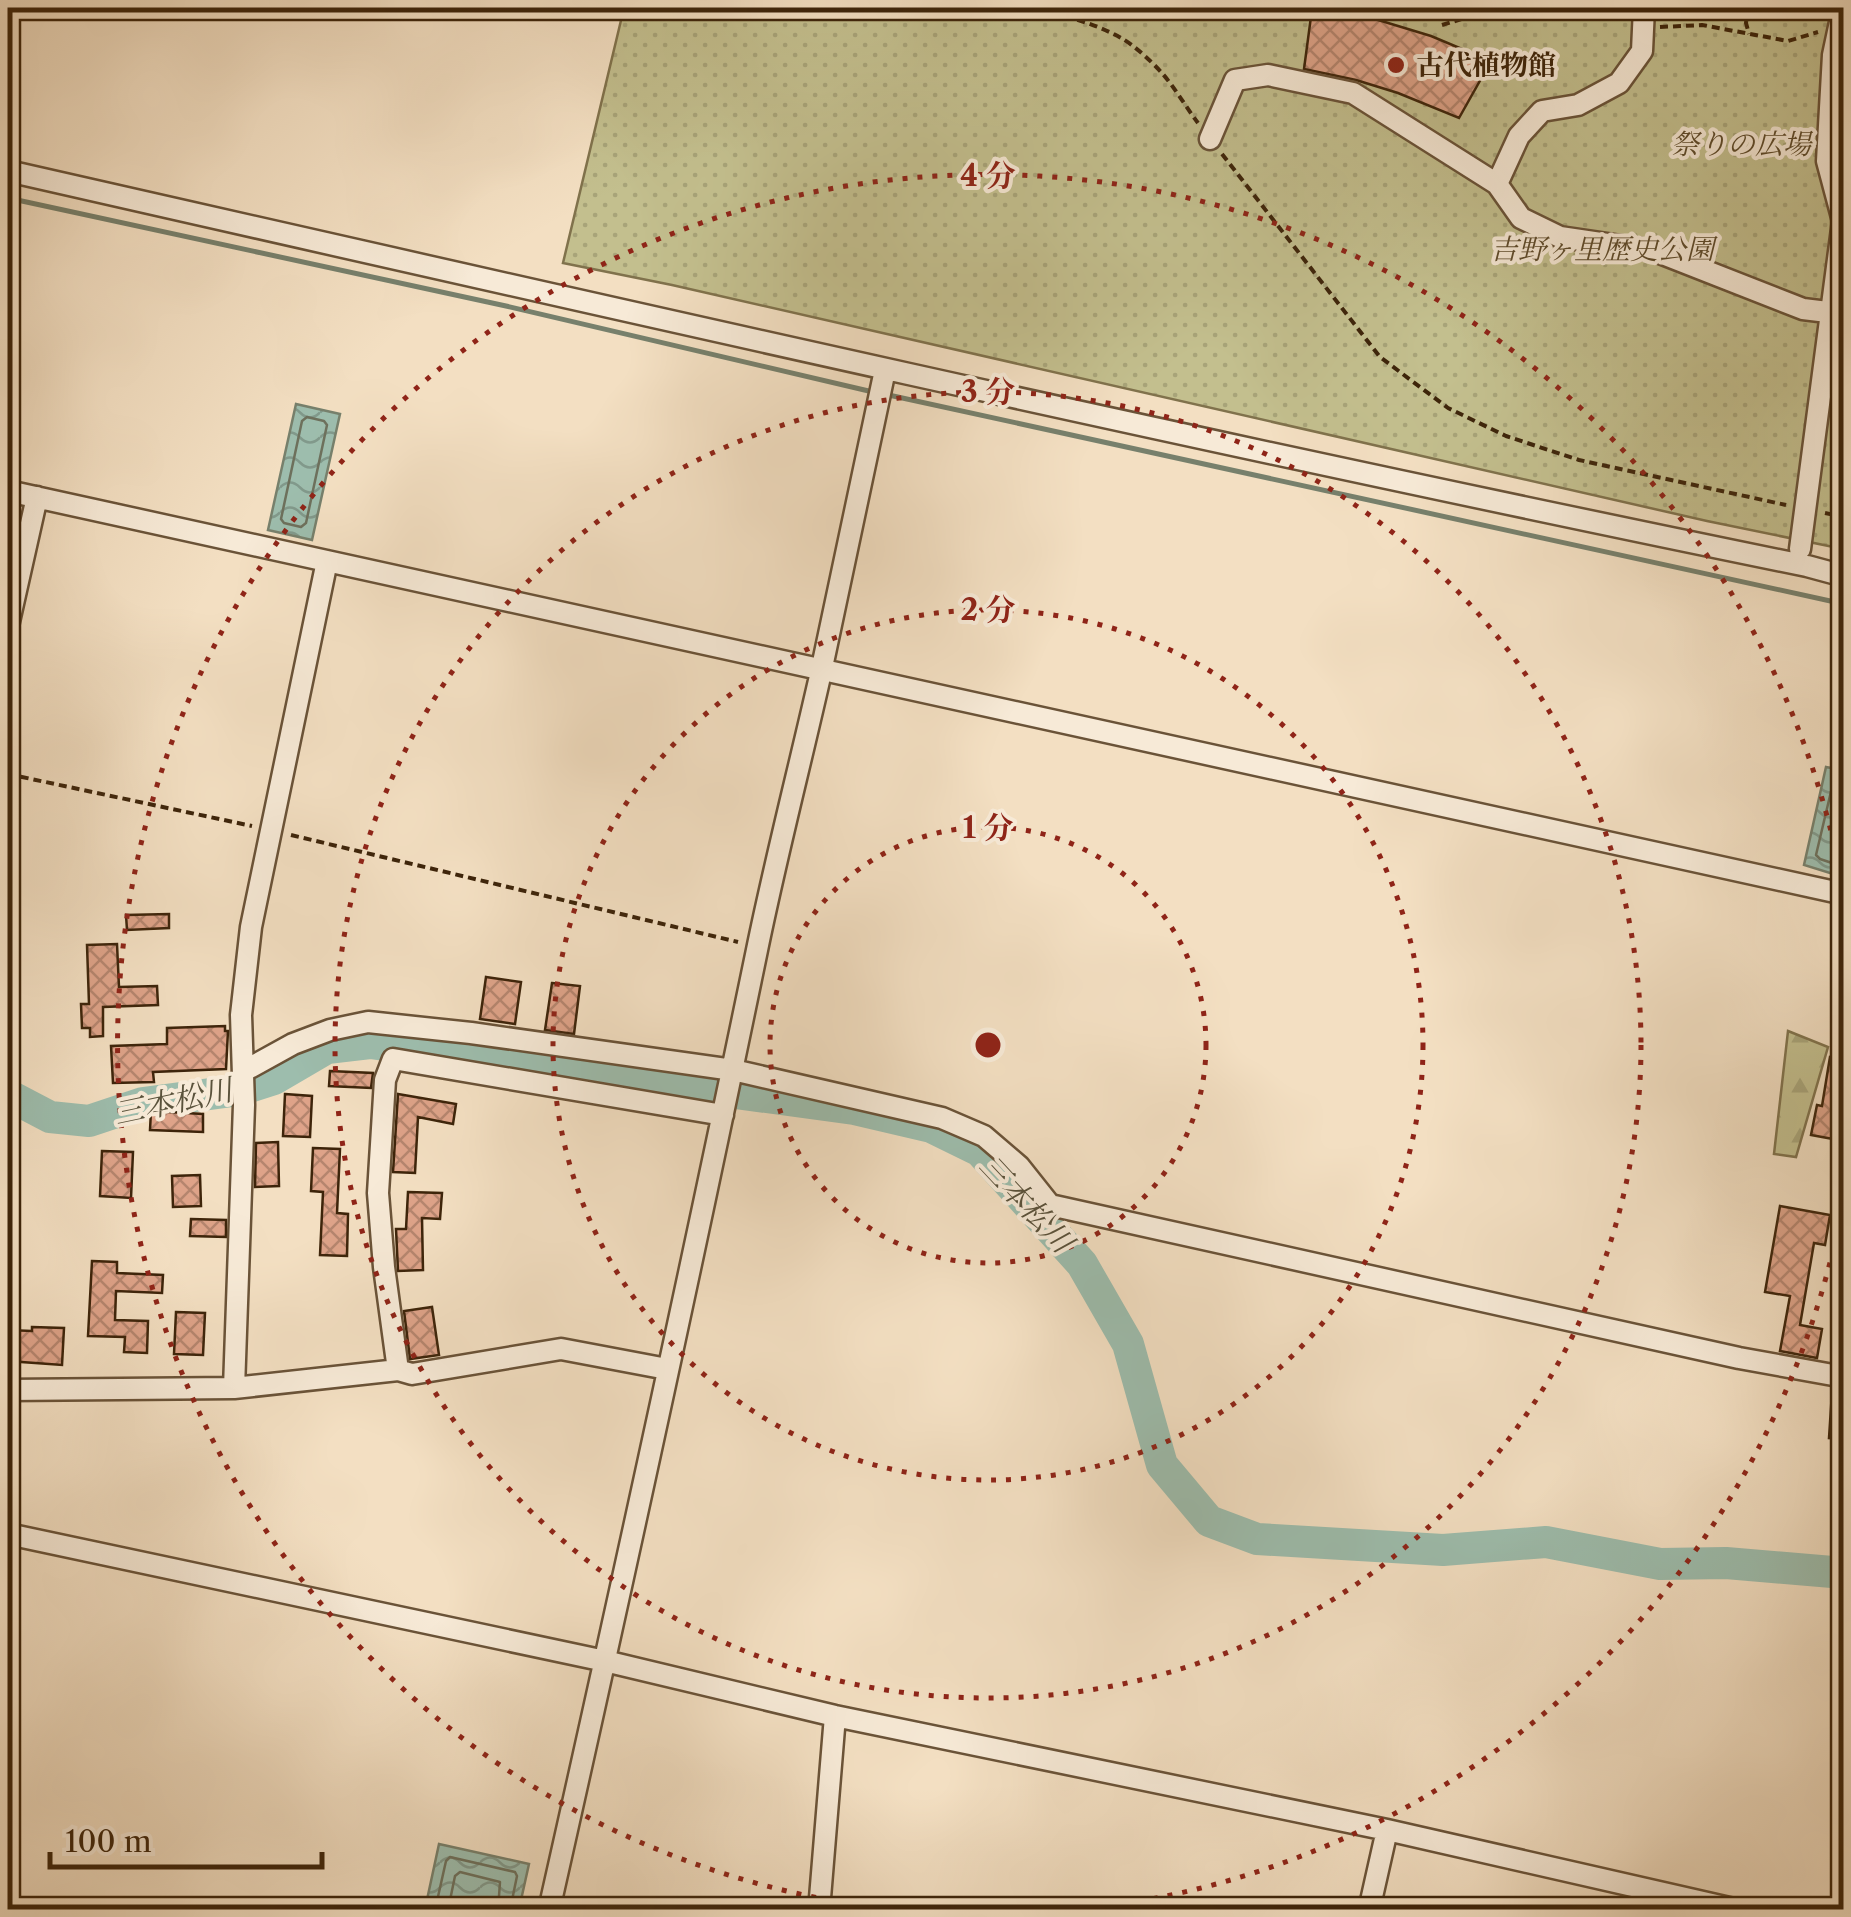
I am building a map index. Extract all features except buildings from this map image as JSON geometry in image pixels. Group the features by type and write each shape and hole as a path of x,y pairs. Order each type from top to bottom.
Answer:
{"street":[{"path":"1800,549 1837,313 1843,221 1827,162 1833,55 1843,8"},
{"path":"1498,184 1519,136 1542,111 1578,105 1620,83 1642,51 1644,18"},
{"path":"1210,139 1235,80 1268,75 1353,93 1498,184 1520,218 1560,237 1655,251 1803,309 1837,313"},
{"path":"8,171 885,370 1844,576"},
{"path":"549,1910 885,370"},
{"path":"8,490 1844,894"},
{"path":"8,626 37,497"},
{"path":"234,1388 244,1105 242,1015 251,927 327,561"},
{"path":"244,1071 293,1044 330,1030 368,1022 734,1070 942,1118 984,1136 1019,1166 1050,1205 1740,1358 1844,1377"},
{"path":"398,1370 378,1193 385,1080 393,1059 723,1116"},
{"path":"8,1390 234,1388 398,1370 412,1374 560,1349 667,1369"},
{"path":"8,1534 605,1661 835,1716 1387,1830 1738,1910"},
{"path":"819,1910 835,1716"},
{"path":"1369,1910 1387,1830"}],"path":[{"path":"732,8 741,14"},
{"path":"833,8 859,16 897,20 981,10 1048,13 1124,39 1162,73 1380,357 1448,408 1506,436 1579,460 1805,509"},
{"path":"1442,26 1466,18 1566,18 1600,8"},
{"path":"1748,8 1749,34"},
{"path":"1644,18 1788,41 1820,32 1838,32"},
{"path":"8,774 271,830 758,947"}],"green space":[{"name":"吉野ヶ里歴史公園","path":"622,8 1843,8 1843,549 563,263"},
{"path":"1788,1031 1828,1047 1796,1157 1774,1154"}],"water":[{"path":"296,404 340,414 312,540 268,530"},
{"path":"1826,767 1843,770 1843,877 1804,865"},
{"path":"439,1844 529,1864 519,1909 425,1909"}],"waterway":[{"path":"8,198 506,306 873,392"},
{"path":"884,394 1844,604"},
{"name":"三本松川","path":"8,1095 50,1117 89,1121 143,1103 240,1090 274,1079 327,1048 370,1043 854,1109 931,1127 980,1151 1082,1264 1128,1344 1162,1465 1209,1521 1257,1539 1443,1550 1546,1542 1660,1564 1726,1563 1844,1573"}],"place":[{"name":"古代植物館","path":"1396,65"}],"park label":[{"name":"祭りの広場","path":"1741,144"}]}
